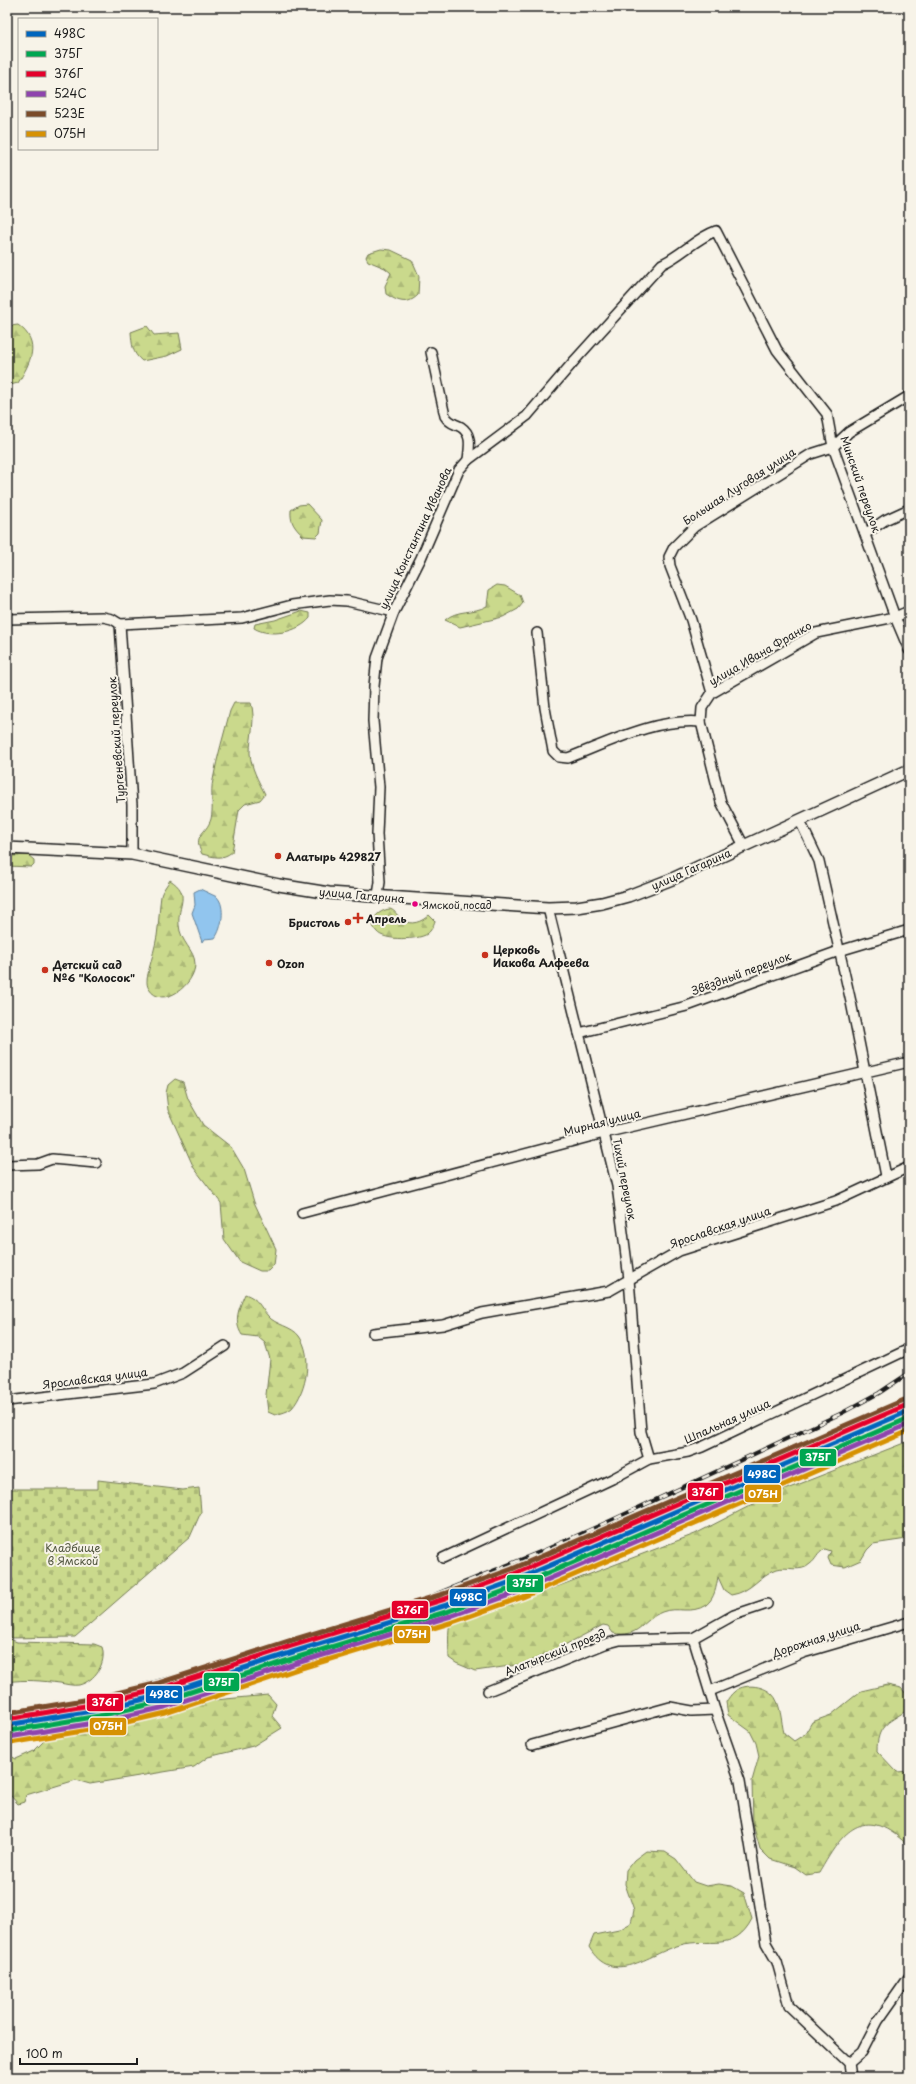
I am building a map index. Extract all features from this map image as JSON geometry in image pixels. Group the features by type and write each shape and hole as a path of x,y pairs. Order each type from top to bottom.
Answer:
{"main road":[{"name":"улица Гагарина","path":"7,848 132,854 329,894 372,897 378,895 401,899 548,908 577,908 602,904 628,896 672,879 909,770"}],"street":[{"name":"Минский переулок","path":"716,231 777,350 828,414 833,447 895,617 909,650"},
{"name":"улица Константина Иванова","path":"378,895 380,882 377,834 379,787 373,721 374,686 377,658 394,612 421,558 459,470 468,460 527,416 575,360 662,264 676,258 705,235 716,231"},
{"path":"431,352 445,416 450,423 460,427 467,433 470,442 468,460"},
{"name":"Большая Луговая улица","path":"712,693 691,620 670,566 669,557 674,547 694,527 811,454 833,447 849,432 909,396"},
{"path":"865,534 885,520 909,509"},
{"path":"7,619 103,618 112,619 120,624 242,618 318,600 348,601 394,612"},
{"name":"улица Ивана Франко","path":"701,722 702,708 712,693 816,633 895,617 909,611"},
{"name":"Тургеневский переулок","path":"120,624 131,783 132,854"},
{"path":"537,633 545,708 554,751 559,757 568,758 657,725 681,720 701,722 721,802 744,846"},
{"path":"800,821 819,861 886,1176"},
{"name":"Тихий переулок","path":"548,908 616,1186 629,1279 641,1432 649,1460"},
{"name":"Звёздный переулок","path":"579,1033 686,1006 839,951 909,930"},
{"name":"Мирная улица","path":"302,1212 604,1133 909,1062"},
{"path":"7,1165 38,1164 52,1159 96,1163"},
{"name":"Ярославская улица","path":"373,1333 442,1325 482,1313 609,1291 679,1251 836,1201 909,1166"},
{"name":"Ярославская улица","path":"7,1401 154,1384 183,1373 225,1346"},
{"name":"Шпальная улица","path":"443,1558 612,1479 649,1460 688,1452 702,1447 909,1349"},
{"name":"Алатырский проезд","path":"488,1691 605,1644 620,1640 694,1638 734,1615 767,1604"},
{"name":"Дорожная улица","path":"710,1691 803,1653 909,1622"},
{"path":"694,1638 715,1710 740,1781 766,1943 777,1962 789,2006 849,2063 851,2077"},
{"path":"532,1745 670,1707 692,1711 715,1710"},
{"path":"849,2063 862,2052 878,2021 909,1977"}],"green space":[{"path":"381,249 391,250 412,260 419,276 418,295 414,298 402,301 394,299 386,294 385,286 391,273 385,268 368,261 366,257 368,253"},
{"path":"18,325 30,338 32,353 18,383 10,385 7,376 7,330 10,326"},
{"path":"147,326 154,335 179,333 182,349 167,356 142,361 134,351 131,332"},
{"path":"307,504 322,520 320,533 316,537 303,536 292,521 291,510 299,505"},
{"path":"497,585 505,586 520,595 523,603 518,609 503,617 460,627 445,620 455,614 476,610 487,606 489,590"},
{"path":"301,611 310,613 310,618 299,627 292,630 268,633 254,628 255,624 275,620"},
{"path":"234,703 251,703 253,715 250,753 255,774 265,794 260,800 245,804 239,810 232,852 225,856 214,857 202,854 198,842 211,819 212,785 230,711"},
{"path":"28,855 34,860 34,864 31,867 7,866 7,856"},
{"path":"170,880 177,885 182,895 179,918 180,931 193,954 195,964 194,972 184,987 169,996 162,997 155,995 149,989 147,979 157,936 161,896"},
{"path":"390,909 405,922 413,923 423,920 429,915 435,921 430,931 423,936 402,939 387,937 377,932 374,928 373,920 382,911"},
{"path":"175,1079 183,1082 188,1099 203,1125 231,1147 244,1169 254,1202 276,1249 274,1265 268,1271 260,1271 240,1262 224,1239 221,1203 194,1168 168,1110 166,1093 168,1085"},
{"path":"245,1294 253,1298 271,1319 296,1333 303,1344 306,1353 306,1373 297,1401 292,1408 275,1415 268,1412 266,1395 270,1359 265,1343 258,1337 242,1335 239,1330 237,1320 238,1314"},
{"path":"909,1441 909,1538 907,1539 873,1544 861,1560 845,1567 831,1565 828,1558 831,1551 825,1549 806,1567 798,1569 777,1569 765,1575 745,1591 731,1595 724,1590 718,1577 715,1592 711,1599 706,1605 700,1608 689,1610 668,1610 662,1612 655,1615 640,1628 629,1633 613,1633 608,1626 603,1625 524,1664 475,1671 456,1663 449,1658 449,1634 452,1616 456,1609 464,1605 474,1602 488,1602 506,1605 530,1597 695,1534 769,1496"},
{"name":"Кладбище в Ямской","path":"98,1480 183,1490 199,1488 201,1512 190,1537 75,1637 7,1638 7,1489 98,1489"},
{"path":"7,1638 17,1642 94,1644 102,1647 103,1659 95,1675 90,1680 79,1685 34,1681 7,1682"},
{"path":"887,1685 901,1688 909,1697 906,1711 888,1722 881,1731 877,1743 877,1751 897,1772 909,1771 909,1846 890,1831 877,1825 865,1824 846,1834 831,1853 819,1873 806,1875 795,1867 770,1859 760,1849 753,1824 752,1781 759,1756 756,1743 750,1731 728,1715 726,1702 728,1699 733,1693 742,1687 753,1686 768,1691 777,1702 784,1733 794,1741 805,1734 812,1722 831,1715 861,1691"},
{"path":"268,1695 276,1704 272,1716 282,1728 253,1746 208,1757 194,1767 90,1784 76,1780 26,1795 24,1802 18,1804 10,1795 7,1796 7,1754 16,1759 34,1751 51,1734 71,1733 215,1700"},
{"path":"646,1851 665,1852 676,1859 694,1882 706,1886 719,1884 732,1886 744,1893 752,1919 745,1930 737,1937 729,1940 680,1945 632,1965 620,1967 609,1965 598,1959 589,1947 594,1935 619,1930 631,1923 634,1910 625,1884 626,1870 634,1860"}],"water":[{"path":"200,889 217,897 220,901 222,912 220,929 215,938 204,939 202,942 192,913 195,905 194,892"}],"railway":[{"path":"7,1712 94,1698 219,1665 409,1605 547,1549 612,1520 842,1413 879,1393 909,1373"}],"transit line":[{"name":"523Е","path":"7,1713 96,1698 159,1683 289,1641 443,1594 512,1569 904,1400"},
{"name":"376Г","path":"7,1719 97,1704 160,1689 291,1646 445,1599 514,1574 907,1405"},
{"name":"498С","path":"7,1725 98,1710 162,1695 293,1652 447,1605 516,1580 909,1411"},
{"name":"375Г","path":"8,1731 99,1716 163,1701 295,1658 449,1611 518,1586 909,1418"},
{"name":"524С","path":"9,1737 100,1722 165,1707 297,1663 451,1616 521,1591 909,1424"},
{"name":"075Н","path":"10,1743 101,1728 166,1713 298,1669 453,1622 523,1597 909,1431"}],"place":[{"name":"Алатырь 429827","path":"278,856"},
{"name":"Ямской посад","path":"415,904"},
{"name":"Апрель","path":"358,918"},
{"name":"Бристоль","path":"348,922"},
{"name":"Церковь Иакова Алфеева","path":"485,955"},
{"name":"Ozon","path":"269,963"},
{"name":"Детский сад №6 \"Колосок\"","path":"45,970"}]}
